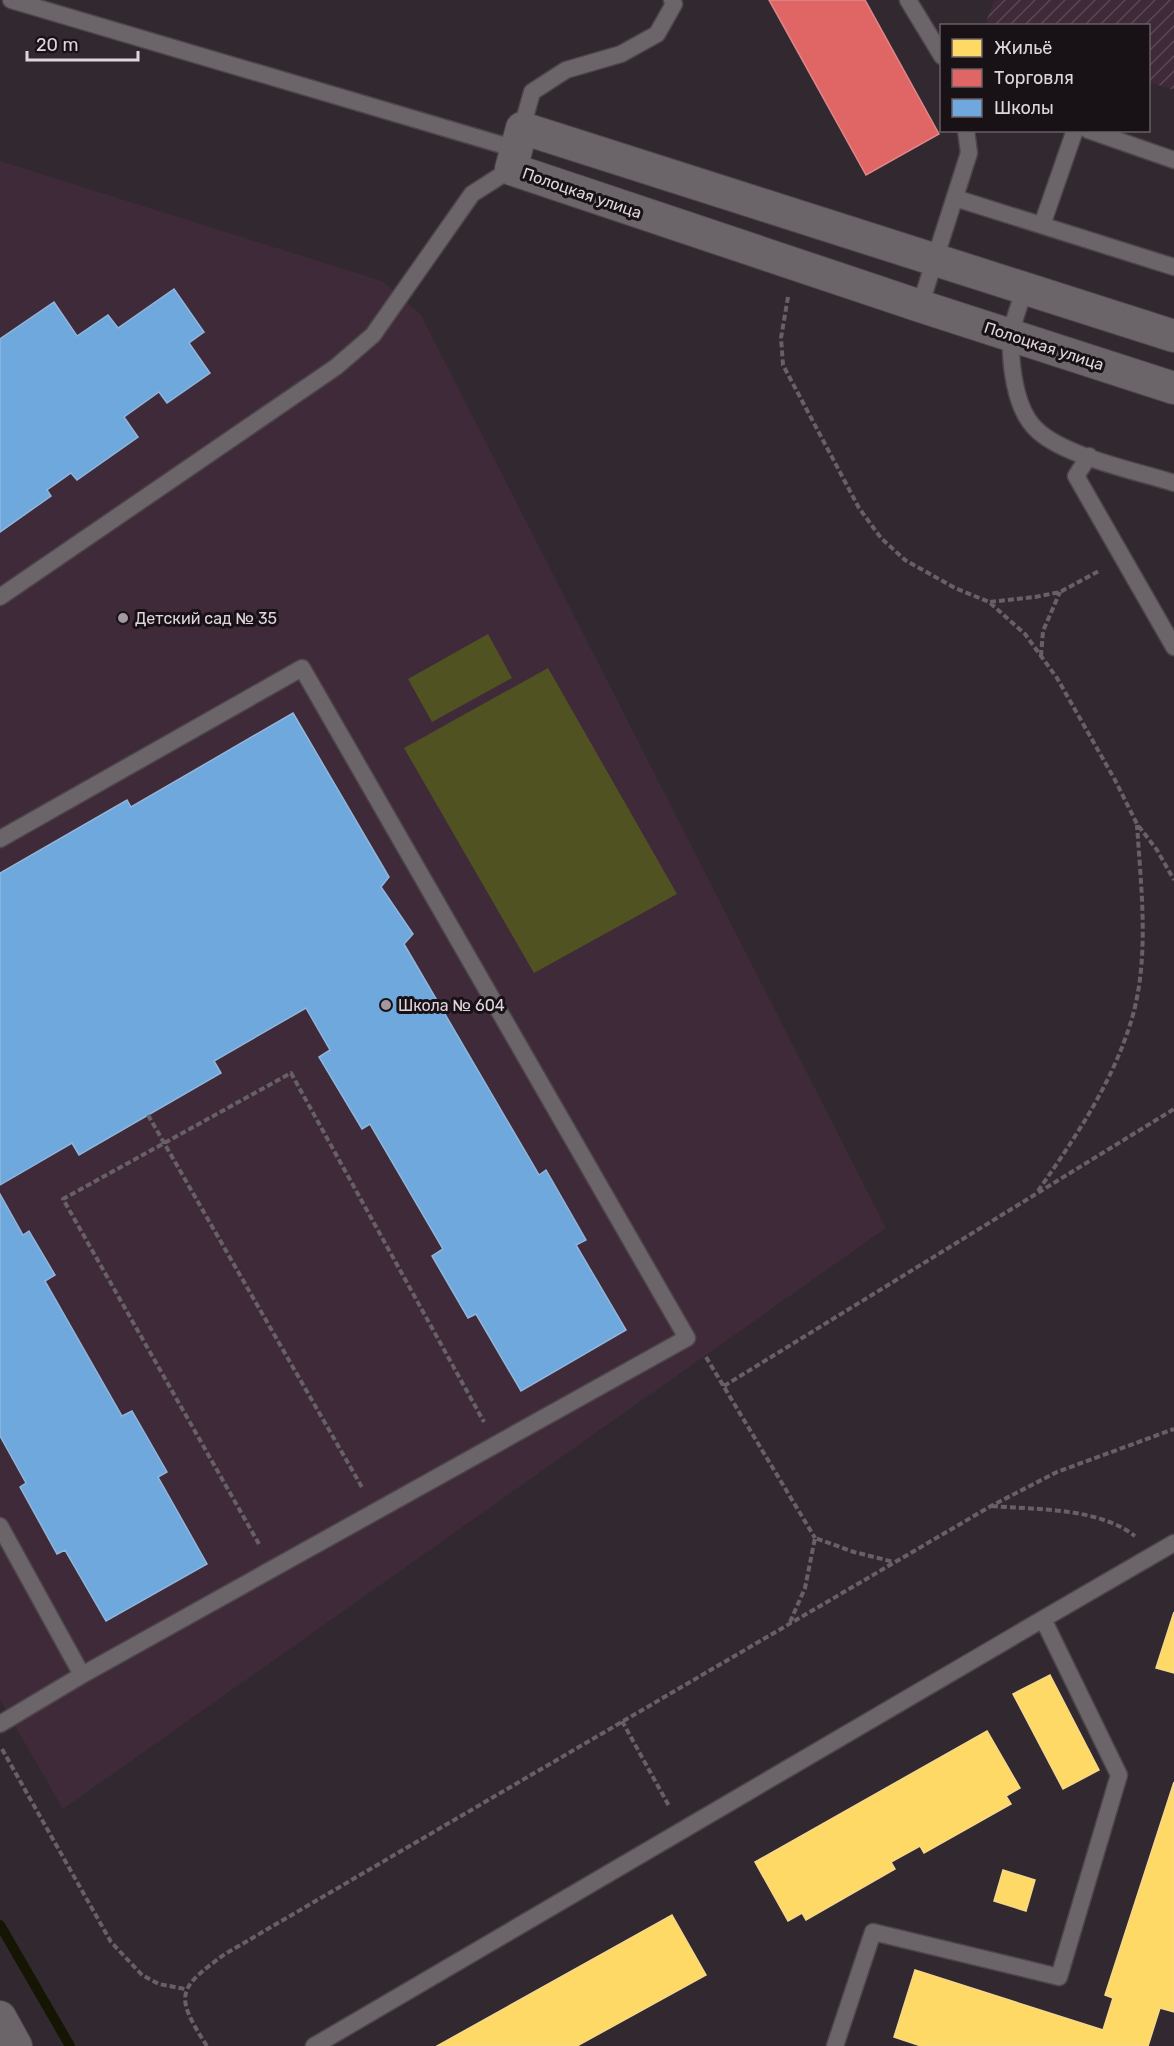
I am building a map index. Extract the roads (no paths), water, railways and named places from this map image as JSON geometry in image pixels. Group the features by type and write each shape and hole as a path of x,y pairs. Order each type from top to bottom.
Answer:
{"street":[{"path":"516,149 935,260 1174,336"},
{"name":"Полоцкая улица","path":"516,149 920,306 1174,388"},
{"path":"0,2018 16,2046"}],"lane":[{"path":"11,0 516,149"},
{"path":"0,597 336,368 373,335 471,194 516,149 532,92 566,70 621,54 657,34 674,4 672,0"},
{"path":"908,0 940,53"},
{"path":"920,306 969,153 966,132"},
{"path":"1042,225 1074,132"},
{"path":"1094,132 1174,160"},
{"path":"955,198 1174,267"},
{"path":"1025,289 1011,336 1013,368 1021,406 1034,428 1059,446 1174,483"},
{"path":"1089,456 1076,476 1174,647"},
{"path":"0,839 302,668 687,1338 82,1675 0,1724"},
{"path":"0,1526 82,1675"},
{"path":"314,2046 1174,1543"},
{"path":"836,2046 873,1932 1059,1977 1119,1775 1043,1619"}],"waterway":[{"path":"0,1925 70,2046"}],"place":[{"name":"Детский сад № 35","path":"123,618"},
{"name":"Школа № 604","path":"386,1005"}]}
